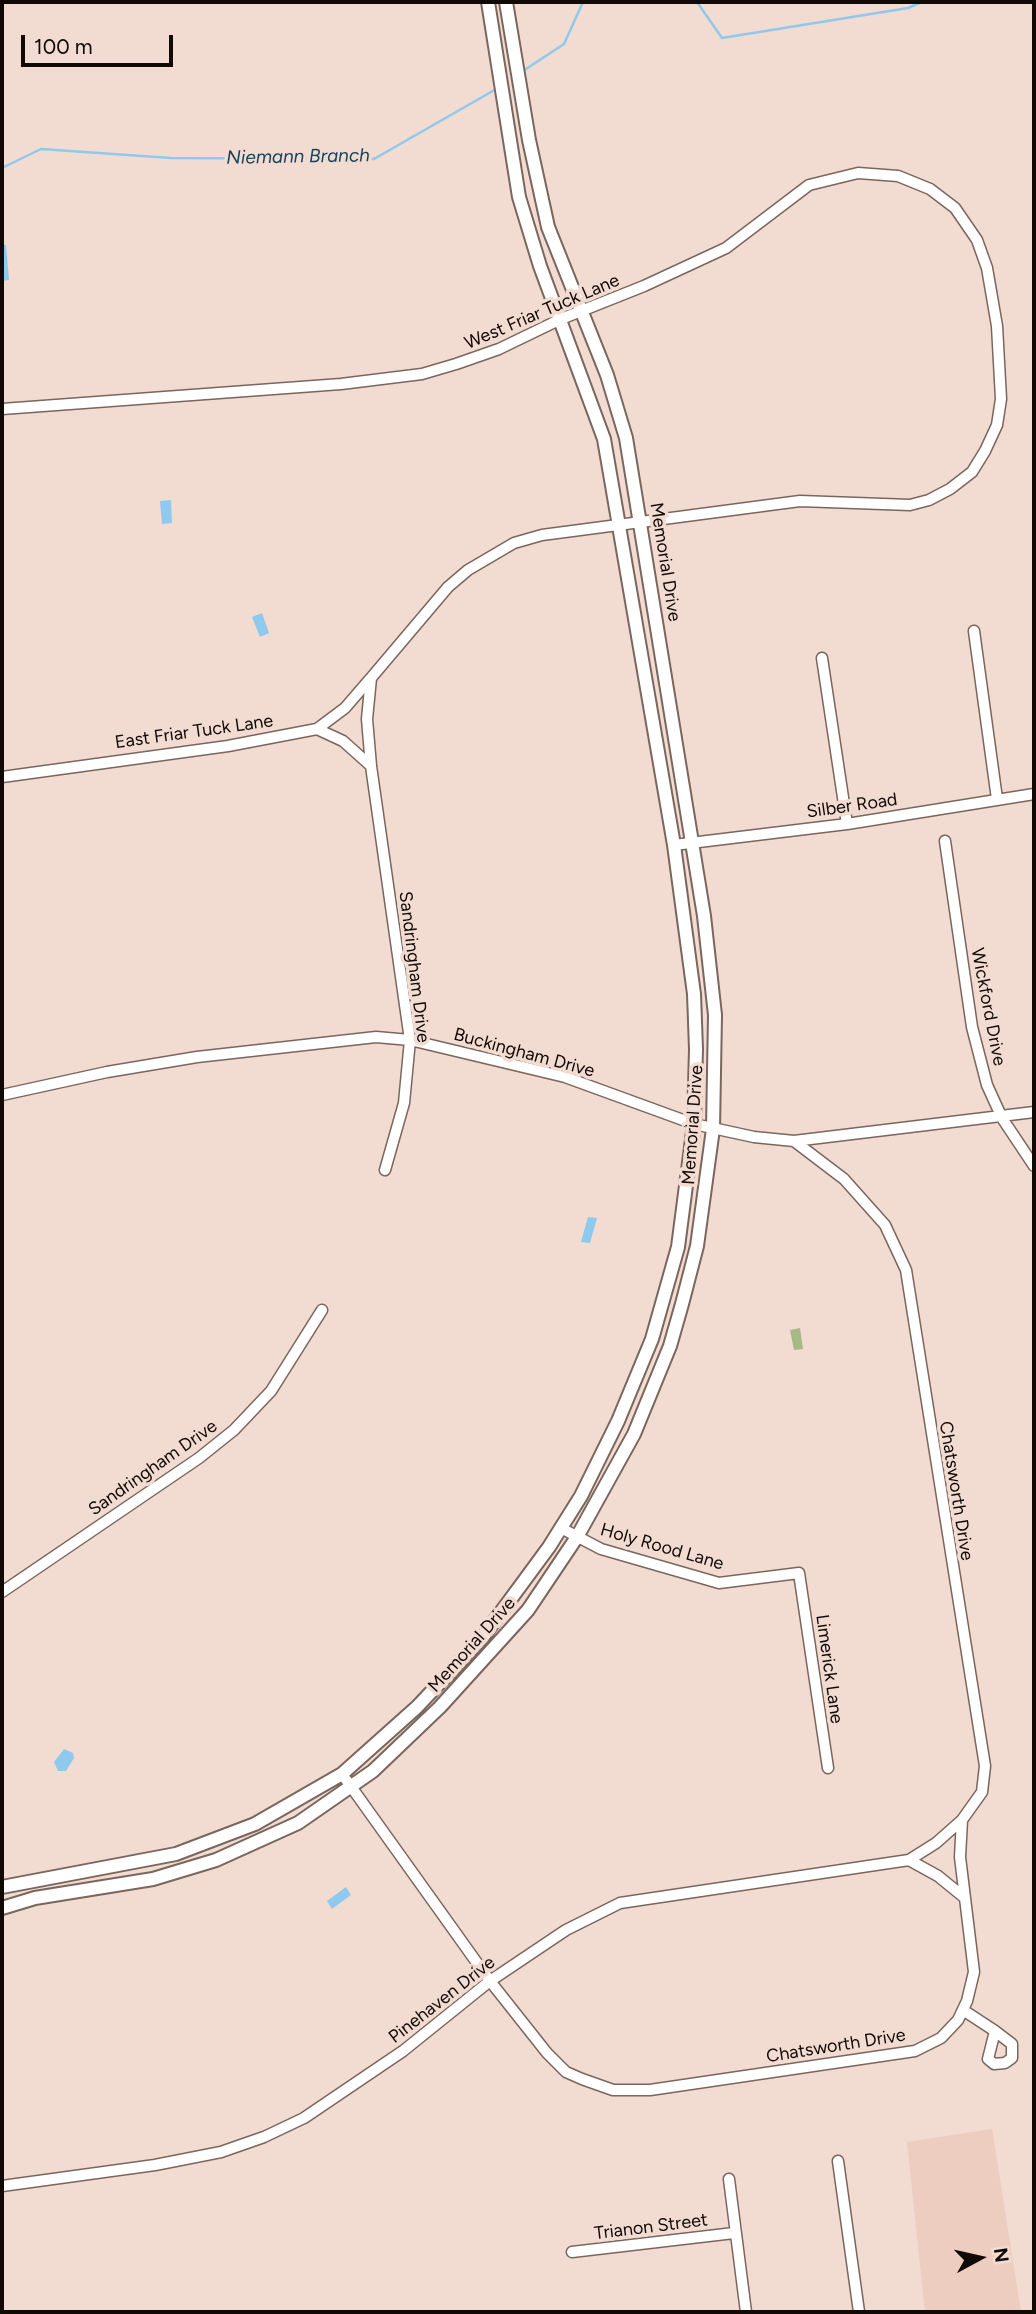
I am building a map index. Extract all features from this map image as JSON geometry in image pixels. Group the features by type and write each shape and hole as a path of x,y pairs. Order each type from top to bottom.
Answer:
{"main road":[{"name":"Memorial Drive","path":"2,1887 176,1854 255,1824 342,1774 417,1707 482,1638 561,1528 599,1462 652,1339 678,1247 694,1125 694,994 674,845 604,439 530,236 510,145 488,2"},
{"name":"Memorial Drive","path":"2,1908 35,1898 153,1878 216,1860 298,1823 349,1789 440,1707 528,1610 578,1537 634,1434 670,1346 697,1246 713,1129 715,1015 693,843 640,521 616,402 548,227 529,140 506,2"},
{"path":"641,651 661,648"},
{"path":"652,1339 670,1346"},
{"path":"210,1843 216,1860"}],"street":[{"name":"West Friar Tuck Lane","path":"2,410 341,384 422,374 499,349 561,319 644,286 726,248 809,185 858,173 898,176 930,189 955,208 964,222"},
{"name":"East Friar Tuck Lane","path":"2,777 228,746 317,729 345,708 432,602 468,570 514,543 541,536 640,521 800,501 910,505 940,494 972,472 997,425 1001,399 998,326 987,268 977,240 964,222"},
{"path":"974,631 997,799"},
{"path":"822,657 847,824"},
{"name":"Sandringham Drive","path":"370,678 367,719 371,766 410,1040 404,1103 385,1170"},
{"path":"317,729 344,741 371,766"},
{"name":"Silber Road","path":"674,845 847,824 1034,794"},
{"name":"Wickford Drive","path":"945,842 972,1027 987,1085 1002,1118 1034,1166"},
{"name":"Buckingham Drive","path":"2,1095 107,1072 197,1057 376,1037 410,1040 565,1077 694,1125 794,1141 1002,1118 1034,1112"},
{"name":"Chatsworth Drive","path":"342,1774 349,1789 490,1981 547,2053 566,2072 613,2090 650,2090 915,2051 941,2038 958,2020 974,1972 960,1857 962,1820 982,1792 985,1766 906,1270 885,1224 844,1179 794,1141"},
{"name":"Sandringham Drive","path":"2,1591 189,1465 234,1430 271,1391 322,1310"},
{"name":"Holy Rood Lane","path":"561,1528 601,1549 719,1583 799,1573"},
{"name":"Limerick Lane","path":"799,1573 828,1768"},
{"name":"Pinehaven Drive","path":"2,2186 168,2162 220,2152 264,2137 304,2118 403,2051 490,1981 566,1930 620,1903 909,1860 936,1843 962,1820"},
{"path":"909,1860 938,1876 965,1898"},
{"path":"963,2010 995,2031"},
{"path":"838,2161 859,2312"},
{"path":"729,2179 746,2312"},
{"name":"Trianon Street","path":"572,2252 734,2233"}],"shaded area":[{"path":"992,2129 1021,2312 925,2312 907,2142"}],"green space":[{"path":"800,1328 803,1349 794,1350 790,1330"}],"water":[{"path":"2,245 6,245 9,280 2,281"},
{"path":"171,500 172,523 162,524 160,501"},
{"path":"262,613 269,633 260,637 252,617"},
{"path":"588,1217 597,1218 590,1243 581,1242"},
{"path":"64,1749 73,1753 74,1758 66,1771 58,1771 54,1762"},
{"path":"346,1887 351,1895 332,1909 327,1901"}],"waterway":[{"name":"Niemann Branch","path":"523,71 564,44 583,2"},
{"name":"Niemann Branch","path":"697,2 722,38 908,8 922,2"},
{"name":"Niemann Branch","path":"2,168 41,149 171,158 374,159 498,88"}]}
